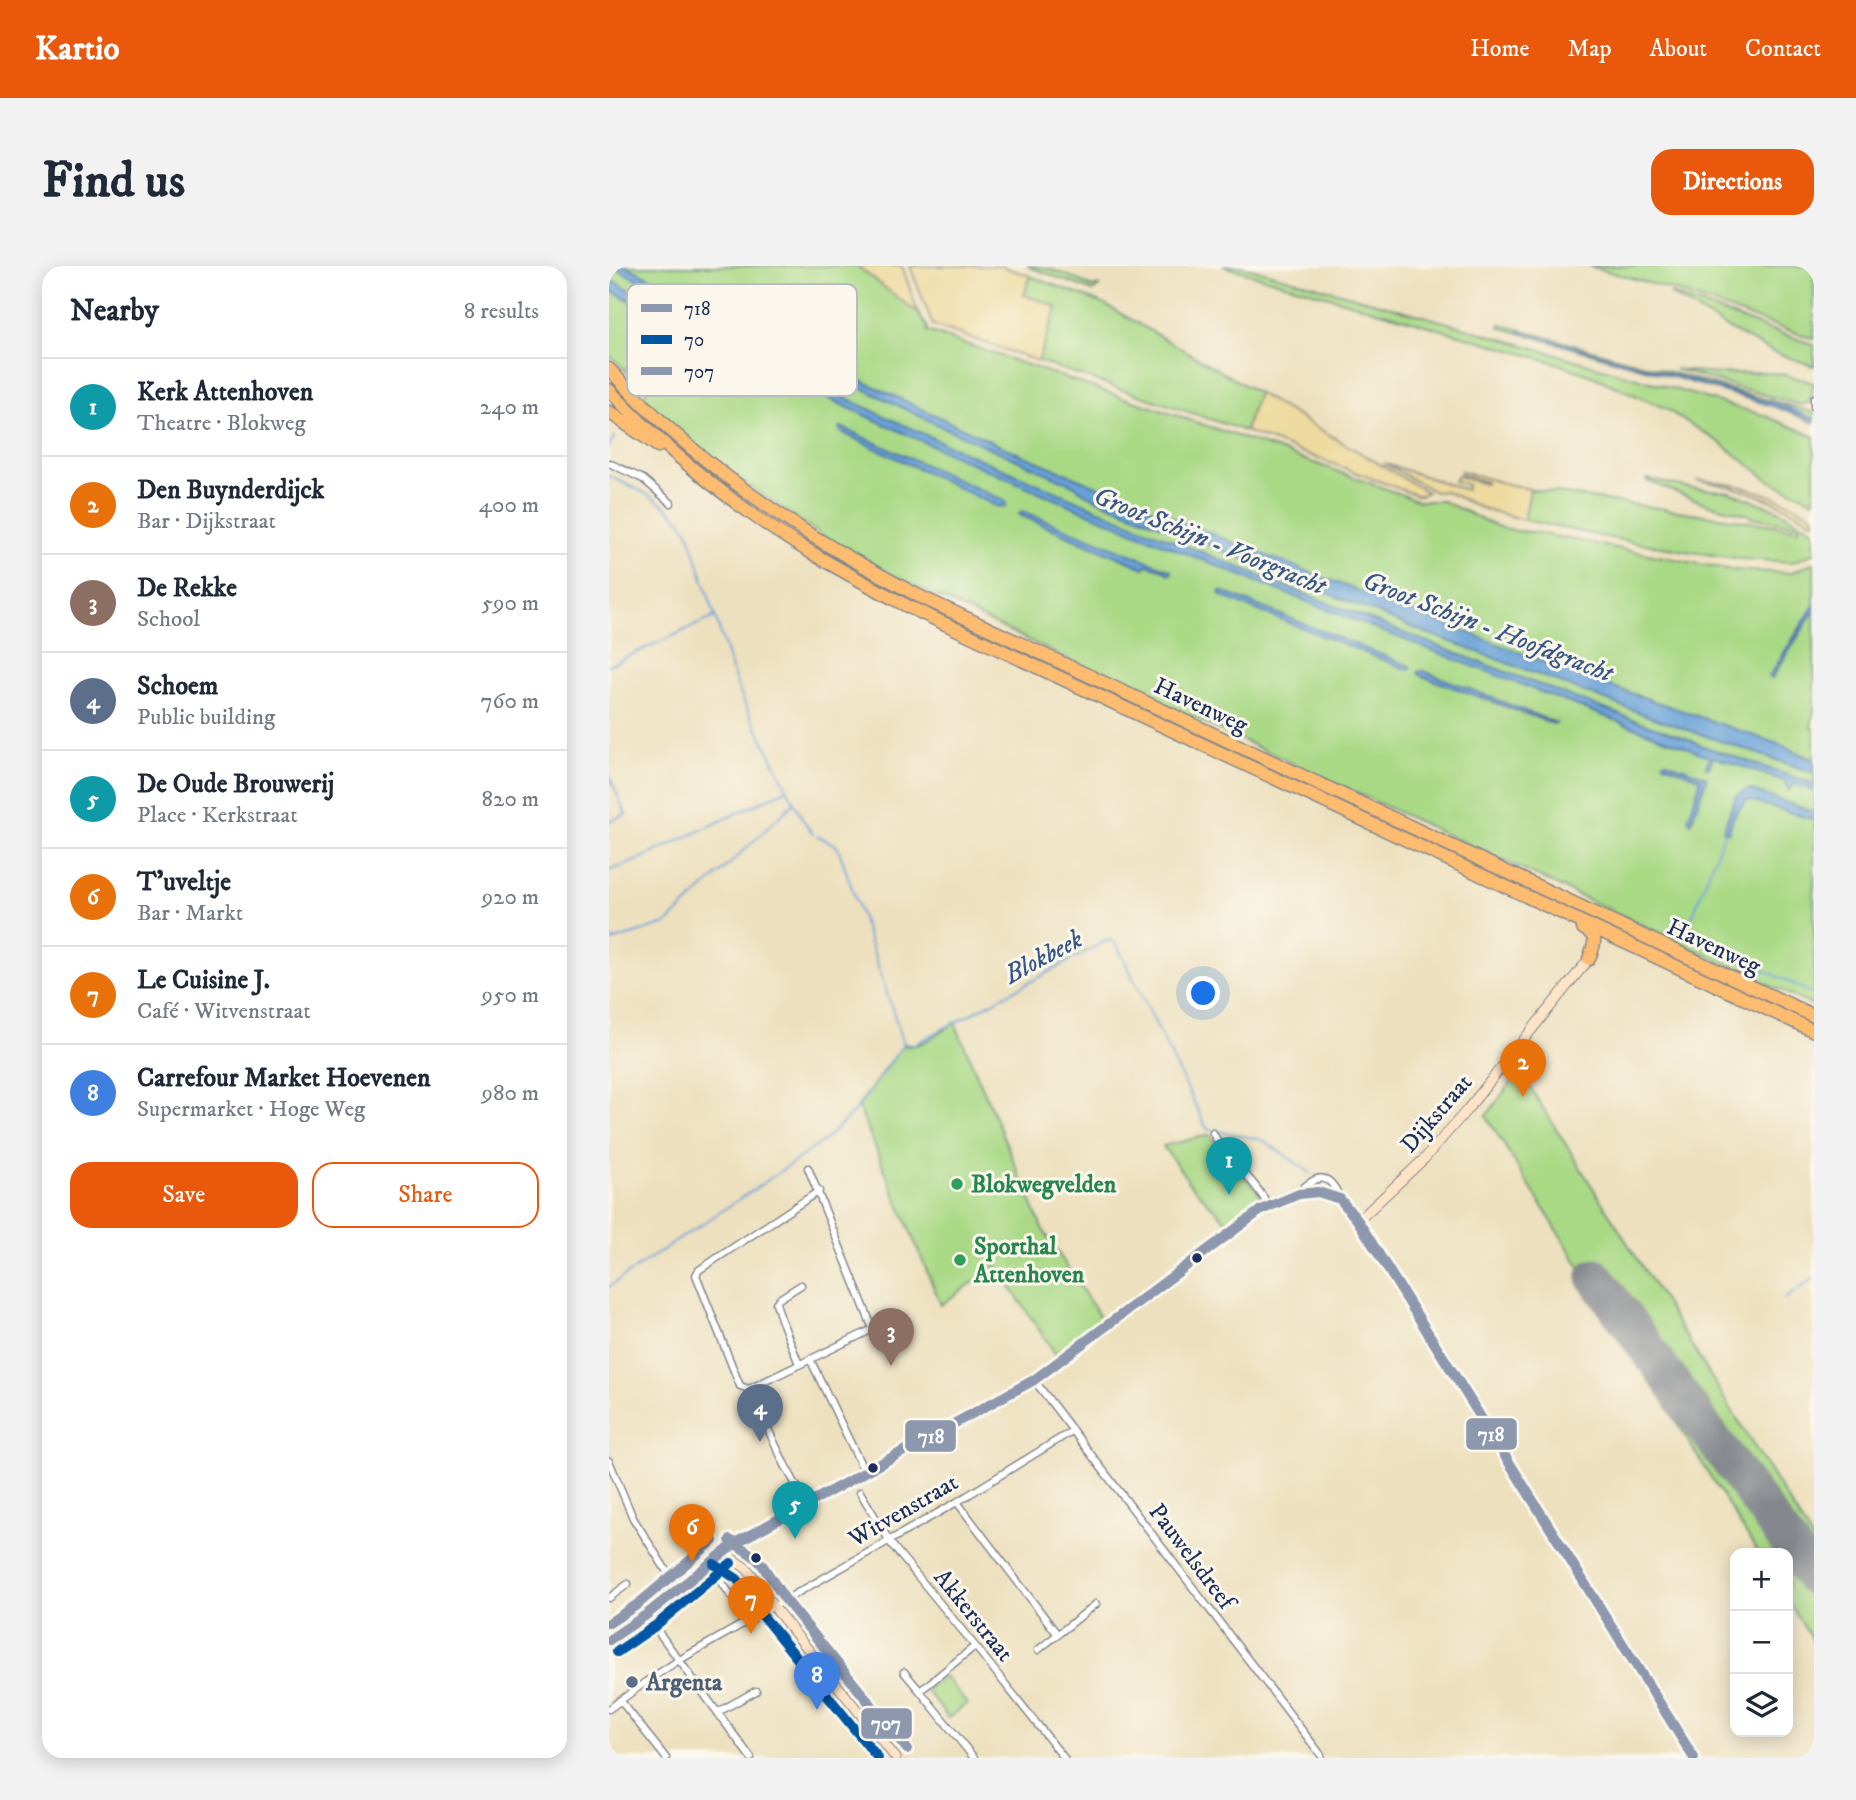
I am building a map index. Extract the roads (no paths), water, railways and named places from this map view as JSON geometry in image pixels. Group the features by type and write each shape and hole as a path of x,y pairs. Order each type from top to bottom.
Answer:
{"highway":[{"name":"Havenweg","path":"609,369 627,389"},
{"name":"Havenweg","path":"609,390 682,459 756,517 844,572 909,607 1814,1031"},
{"name":"Havenweg","path":"633,396 691,447 761,502 798,527 906,589 1814,1016"},
{"path":"609,412 756,517"},
{"path":"1451,860 1496,887 1591,932 1595,943 1589,959"},
{"path":"1589,959 1607,942 1613,943 1679,974 1729,993"}],"main road":[{"name":"Dijkstraat","path":"1359,1220 1425,1158 1589,959"},
{"path":"609,1640 646,1615 722,1552 864,1471 1034,1380 1252,1215 1299,1194 1318,1192 1340,1199 1359,1220 1694,1758"},
{"path":"722,1552 745,1568 756,1581 773,1606 896,1758"}],"street":[{"path":"1814,398 1814,407"},
{"path":"609,463 643,479 671,503"},
{"path":"1213,1133 1222,1149 1256,1185 1269,1207"},
{"path":"808,1168 819,1191 873,1329 750,1389 740,1386 696,1273 819,1191"},
{"path":"1299,1194 1301,1189 1323,1177 1329,1180 1340,1199"},
{"path":"799,1364 776,1303 801,1285"},
{"path":"810,1359 864,1471"},
{"name":"Pauwelsdreef","path":"1034,1380 1321,1755"},
{"path":"750,1389 806,1503"},
{"name":"Witvenstraat","path":"609,1709 680,1660 957,1502 1072,1431"},
{"path":"609,1461 633,1518 678,1589"},
{"name":"Akkerstraat","path":"860,1492 889,1540 1064,1758"},
{"path":"957,1502 1058,1635"},
{"path":"710,1564 731,1596 756,1581"},
{"path":"609,1598 628,1584"},
{"path":"1038,1650 1096,1604"},
{"path":"646,1615 751,1758"},
{"path":"920,1691 975,1646"},
{"path":"904,1672 974,1758"},
{"path":"717,1712 756,1691"},
{"path":"620,1700 666,1758"}],"water":[{"path":"610,266 626,266 663,284 647,284"},
{"path":"609,279 627,288 627,299 609,290"},
{"path":"1518,331 1786,407 1814,419 1814,422 1756,401"},
{"name":"Groot Schijn - Voorgracht","path":"857,378 1003,447 1249,549 1579,675 1781,745 1814,760 1814,773 1659,720 1408,626 1089,496 1073,485 857,386"},
{"path":"824,396 842,396 1028,480 1253,573 1579,700 1814,784 1814,791 1795,784 1789,790 1784,781 1713,757 1709,768 1706,767 1709,757 1684,746 1173,548"},
{"path":"841,427 1005,501 1006,505 996,506 841,432"},
{"path":"1022,511 1171,570 1172,573 1168,574 1164,570 1147,565 1144,568 1022,516 1019,514"},
{"path":"1221,591 1411,668 1406,669 1223,597 1219,593"},
{"path":"1814,605 1814,611 1772,678 1769,677"},
{"path":"1418,672 1556,723 1422,676"},
{"path":"1665,761 1707,777 1691,823 1688,820 1701,779 1664,764"},
{"path":"1748,789 1814,812 1814,820 1748,800 1733,818 1729,832 1723,831 1736,796"}],"waterway":[{"name":"Blokbeek","path":"609,448 614,436"},
{"name":"Blokbeek","path":"609,476 663,505 688,531 745,704 803,820 813,834"},
{"path":"609,665 714,617"},
{"path":"609,775 626,815 609,821"},
{"path":"609,871 786,790"},
{"path":"609,942 666,924 794,803"},
{"path":"1725,831 1686,933 1814,994"},
{"name":"Blokbeek","path":"818,836 836,845 839,850 904,1044 915,1044 1111,940 1117,945 1207,1129 1263,1140 1312,1174"},
{"path":"609,1287 825,1140 858,1108 904,1044"},
{"path":"1785,1299 1814,1278"}],"place":[{"name":"Den Buynderdijck","path":"1523,1097"},
{"name":"Blokwegvelden","path":"957,1184"},
{"name":"Kerk Attenhoven","path":"1229,1195"},
{"name":"Sporthal Attenhoven","path":"960,1260"},
{"name":"De Rekke","path":"891,1366"},
{"name":"Schoem","path":"760,1442"},
{"name":"De Oude Brouwerij","path":"795,1539"},
{"name":"T'uveltje","path":"692,1562"},
{"name":"Le Cuisine J.","path":"751,1634"},
{"name":"Argenta","path":"632,1682"},
{"name":"Carrefour Market Hoevenen","path":"817,1710"}],"water label":[{"name":"Groot Schijn - Hoofdgracht","path":"1488,626"}]}
